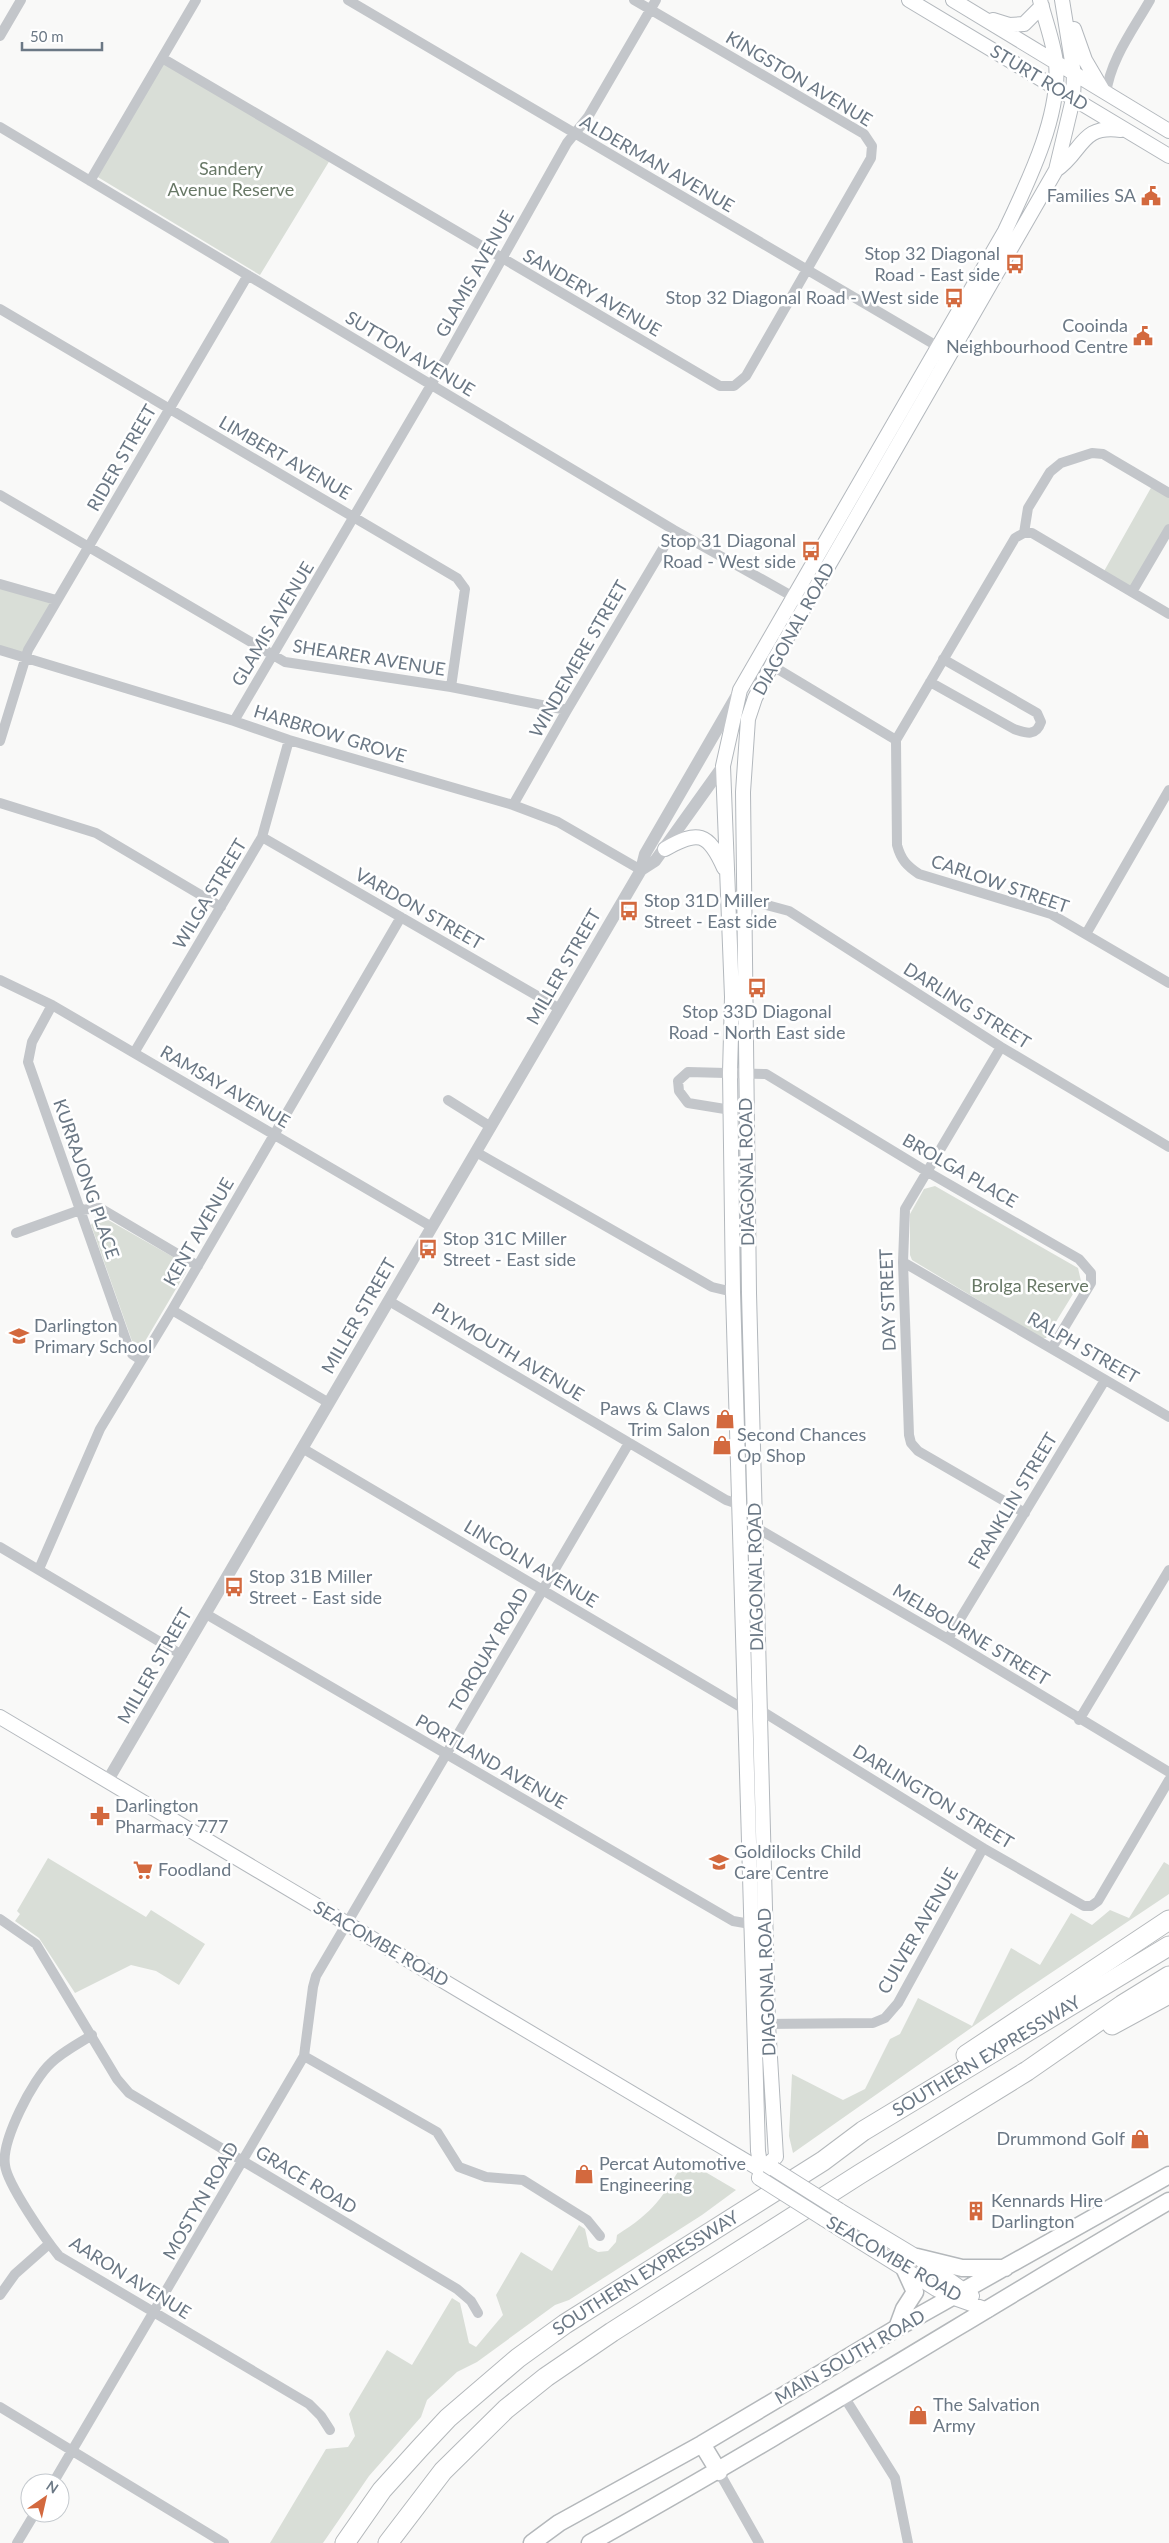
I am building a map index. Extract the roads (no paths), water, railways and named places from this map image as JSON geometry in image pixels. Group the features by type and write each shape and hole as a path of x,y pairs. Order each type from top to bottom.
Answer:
{"highway":[{"path":"863,2132 983,2044 1169,1920"},
{"name":"SOUTHERN EXPRESSWAY","path":"345,2543 382,2490 448,2418 518,2358 565,2324 822,2161 863,2132 1169,1946"},
{"name":"SOUTHERN EXPRESSWAY","path":"388,2543 443,2471 506,2409 546,2377 612,2332 1027,2071 1169,1976"},
{"path":"1027,2071 1169,1994"},
{"name":"MAIN SOUTH ROAD","path":"532,2543 559,2523 702,2444 897,2328 1169,2175"},
{"name":"MAIN SOUTH ROAD","path":"590,2543 719,2472 843,2395 1169,2201"},
{"path":"917,2257 962,2268 1005,2268"},
{"path":"897,2328 904,2309 915,2292 906,2270"},
{"path":"702,2444 719,2472"}],"main road":[{"name":"STURT ROAD","path":"909,0 1169,156"},
{"name":"STURT ROAD","path":"953,0 1169,131"},
{"name":"DIAGONAL ROAD","path":"764,2172 758,2151 764,1925 745,1073 743,782 748,720 755,698 771,665 1056,170 1073,98 1074,74 1063,0"},
{"path":"1063,0 1085,60 1106,94"},
{"name":"DIAGONAL ROAD","path":"761,2024 750,1924 741,1525 733,1292 730,1072 732,997 723,766 740,690 792,596 1005,231 1037,162 1055,87 1056,63 1041,3"},
{"path":"981,16 1009,24 1024,24 1041,3"},
{"path":"1056,170 1067,162 1086,136 1103,128 1125,131"},
{"path":"723,766 748,720"},
{"path":"665,849 692,835 700,837 717,853 726,874"},
{"path":"728,902 745,901"},
{"path":"733,1292 749,1293"},
{"path":"741,1525 755,1527"},
{"path":"744,1709 760,1710"},
{"name":"SEACOMBE ROAD","path":"0,1717 764,2172 839,2210 917,2257 959,2294"},
{"name":"SEACOMBE ROAD","path":"764,2172 824,2219 906,2270 959,2294 988,2310"}],"street":[{"path":"0,36 21,0"},
{"path":"90,180 196,0"},
{"name":"ALDERMAN AVENUE","path":"348,0 574,135 951,354"},
{"name":"KINGSTON AVENUE","path":"634,0 653,5 864,134 869,140 872,146 871,158 806,270"},
{"path":"1106,94 1108,78 1150,0"},
{"name":"GLAMIS AVENUE","path":"234,721 355,518 567,143 588,117 653,5"},
{"name":"SANDERY AVENUE","path":"162,58 720,386 734,386 746,376 806,270"},
{"name":"SUTTON AVENUE","path":"0,127 674,530 806,604"},
{"name":"RIDER STREET","path":"0,741 28,650 248,275"},
{"name":"LIMBERT AVENUE","path":"0,309 457,578 465,589 451,687"},
{"path":"1024,532 1028,508 1050,472 1061,463 1092,453 1103,454 1169,493"},
{"name":"SHEARER AVENUE","path":"0,495 285,662 451,687 567,710"},
{"path":"1132,592 1169,529"},
{"name":"WINDEMERE STREET","path":"513,805 674,530"},
{"path":"771,665 896,740 1015,538 1024,532 1032,533 1169,614"},
{"path":"0,584 56,600"},
{"name":"HARBROW GROVE","path":"0,650 234,721 289,740 513,805 558,822 641,870"},
{"path":"930,682 1014,729 1026,733 1034,733 1039,728 1041,722 1037,714 943,659"},
{"name":"MILLER STREET","path":"108,1780 641,870 644,854 740,690"},
{"name":"WILGA STREET","path":"134,1053 262,837 289,740"},
{"name":"CARLOW STREET","path":"896,740 897,845 900,856 907,866 919,874 1051,914 1169,983"},
{"name":"MILLER STREET","path":"641,870 656,861 723,766"},
{"path":"1086,934 1169,790"},
{"path":"0,803 96,833 221,907"},
{"name":"VARDON STREET","path":"262,837 560,1009"},
{"name":"DARLING STREET","path":"745,901 752,901 789,911 1001,1047 1169,1147"},
{"name":"KENT AVENUE","path":"39,1569 100,1429 198,1266 273,1134 401,917"},
{"name":"RAMSAY AVENUE","path":"0,980 52,1005 432,1226"},
{"name":"KURRAJONG PLACE","path":"52,1005 32,1042 28,1062 128,1346 132,1354 141,1360"},
{"name":"DAY STREET","path":"1001,1047 904,1209 903,1262 909,1435 911,1443 918,1451 1025,1512"},
{"name":"DIAGONAL ROAD","path":"730,1072 688,1072 678,1081 679,1091 688,1103 731,1110"},
{"name":"BROLGA PLACE","path":"730,1072 766,1074 926,1171 1079,1259 1091,1273 1091,1283 1052,1348"},
{"path":"448,1100 491,1127"},
{"path":"476,1152 712,1287 733,1292"},
{"path":"16,1233 93,1207 106,1211 198,1266"},
{"name":"RALPH STREET","path":"903,1262 1105,1380 1167,1412"},
{"name":"PLYMOUTH AVENUE","path":"389,1301 726,1500 740,1505"},
{"path":"172,1310 329,1403"},
{"name":"FRANKLIN STREET","path":"948,1639 1105,1380"},
{"name":"TORQUAY ROAD","path":"346,1924 629,1443"},
{"name":"LINCOLN AVENUE","path":"302,1448 744,1709"},
{"name":"MELBOURNE STREET","path":"755,1527 948,1639 1079,1720 1169,1772"},
{"path":"0,1547 182,1655"},
{"path":"1079,1720 1169,1570"},
{"name":"PORTLAND AVENUE","path":"206,1614 733,1921 764,1925"},
{"name":"DARLINGTON STREET","path":"760,1710 983,1848 1084,1906 1092,1906 1098,1901 1169,1780"},
{"name":"CULVER AVENUE","path":"761,2024 873,2023 884,2018 898,2003 983,1848"},
{"name":"GRACE ROAD","path":"0,1919 36,1944 118,2079 129,2092 242,2162 457,2289 471,2302 478,2313"},
{"name":"MOSTYN ROAD","path":"59,2473 304,2056 312,1987 346,1924"},
{"name":"AARON AVENUE","path":"92,2035 61,2054 43,2072 15,2124 5,2154 4,2165 8,2176 49,2244 59,2256 309,2404 321,2416 330,2430"},
{"path":"304,2056 437,2132 459,2167 486,2177 523,2180 587,2220 600,2236"},
{"path":"0,2295 15,2274 49,2244"},
{"path":"843,2395 895,2478 908,2543"},
{"path":"0,2407 224,2543"},
{"path":"719,2472 759,2543"},
{"path":"17,2543 29,2523"}],"place":[{"name":"Families SA","path":"1151,196"},
{"name":"Stop 32 Diagonal Road - East side","path":"1015,264"},
{"name":"Stop 32 Diagonal Road - West side","path":"954,298"},
{"name":"Cooinda Neighbourhood Centre","path":"1143,336"},
{"name":"Stop 31 Diagonal Road - West side","path":"811,551"},
{"name":"Stop 31D Miller Street - East side","path":"629,911"},
{"name":"Stop 33D Diagonal Road - North East side","path":"757,988"},
{"name":"Stop 31C Miller Street - East side","path":"428,1249"},
{"name":"Darlington Primary School","path":"19,1336"},
{"name":"Paws & Claws Trim Salon","path":"725,1419"},
{"name":"Second Chances Op Shop","path":"722,1445"},
{"name":"Stop 31B Miller Street - East side","path":"234,1587"},
{"name":"Darlington Pharmacy 777","path":"100,1816"},
{"name":"Goldilocks Child Care Centre","path":"719,1862"},
{"name":"Foodland","path":"143,1870"},
{"name":"Drummond Golf","path":"1140,2139"},
{"name":"Percat Automotive Engineering","path":"584,2174"},
{"name":"Kennards Hire Darlington","path":"976,2211"},
{"name":"The Salvation Army","path":"918,2415"}],"park label":[{"name":"Sandery Avenue Reserve","path":"231,179"},
{"name":"Brolga Reserve","path":"1030,1286"}]}
